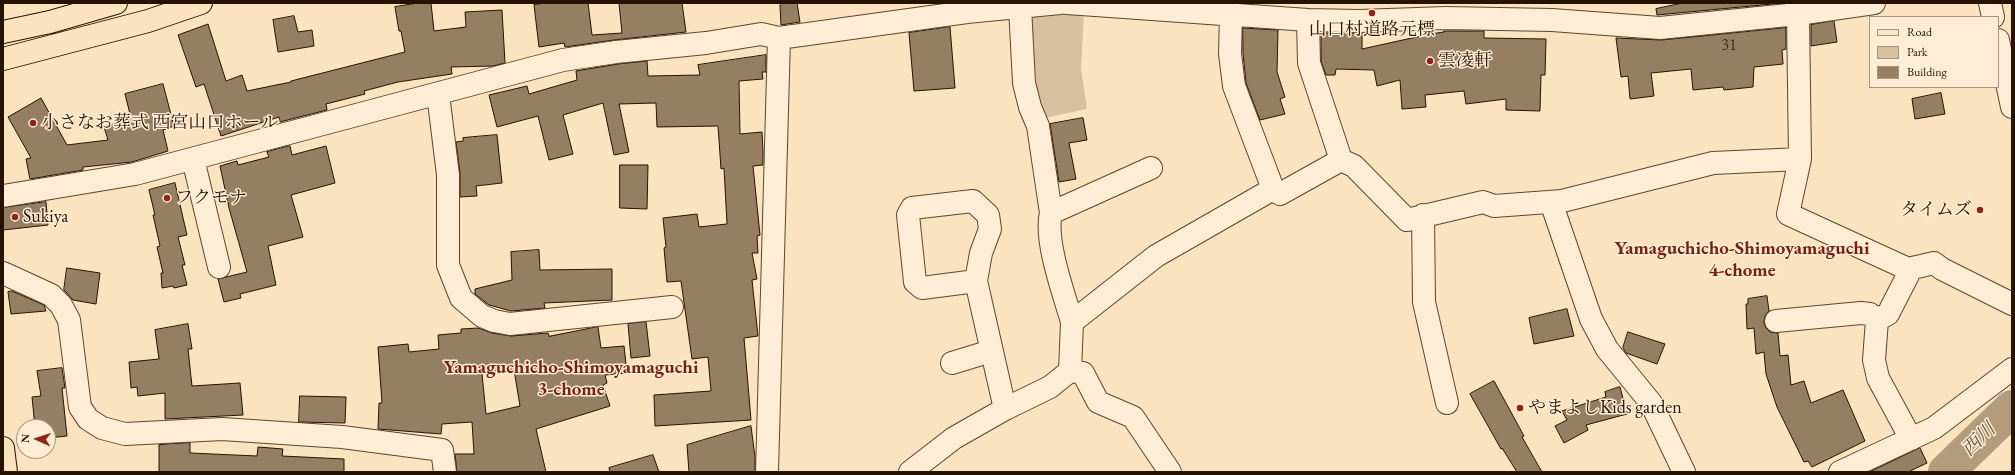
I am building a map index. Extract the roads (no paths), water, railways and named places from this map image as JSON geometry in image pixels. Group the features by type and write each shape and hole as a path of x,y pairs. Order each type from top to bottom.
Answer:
{"main road":[{"path":"3,32 50,22 116,3"},
{"path":"3,59 148,21 201,3"},
{"path":"3,448 6,472"}],"street":[{"path":"3,196 135,174 563,60 706,43 761,34 779,38 967,12 1060,3"},
{"path":"1067,3 1308,20 1360,12 1446,18 1545,20 1660,28 1798,14 1874,3"},
{"path":"1990,3 1993,16"},
{"path":"1020,7 1024,83 1030,107 1038,126 1051,213 1048,224 1053,253 1072,322 1070,371"},
{"path":"1231,14 1230,54 1234,86 1273,190 1280,194 1341,160"},
{"path":"1798,14 1800,158 1788,214 1908,269 1934,263 1942,269 2012,304"},
{"path":"1308,20 1309,63 1341,160 1354,166 1407,220 1483,202 1494,206 1562,201 1714,163 1800,158"},
{"path":"766,472 779,38"},
{"path":"1999,45 2012,107"},
{"path":"438,94 448,175 448,265 461,298 482,316 494,321 510,324 672,307"},
{"path":"193,159 219,267"},
{"path":"1051,213 1151,168"},
{"path":"1072,322 1156,256 1273,190"},
{"path":"976,281 922,288 915,282 908,215 912,208 973,201 988,215 990,229 981,253 976,281 1005,409"},
{"path":"1551,202 1591,319 1607,349 1651,403 1684,472"},
{"path":"1423,215 1424,302 1447,403"},
{"path":"1877,320 1888,314 1908,275 1908,269"},
{"path":"3,273 51,295 61,305 69,320 80,407 88,419 102,428 125,434 222,429 342,437 442,450 445,472"},
{"path":"1776,321 1861,313 1870,314 1877,320"},
{"path":"1877,320 1874,360 1878,378 1911,439"},
{"path":"952,363 991,351"},
{"path":"1840,472 1934,428 2012,369"},
{"path":"910,472 954,438 1005,409 1050,387 1070,371 1083,373 1098,402 1134,417 1170,472"}],"waterway":[{"name":"西川","path":"1946,472 2012,408"}],"place":[{"name":"山口村道路元標","path":"1372,13"},
{"name":"雲凌軒","path":"1430,61"},
{"name":"小さなお葬式 西宮山口ホール","path":"33,123"},
{"name":"フクモナ","path":"167,198"},
{"name":"タイムズ","path":"1980,210"},
{"name":"Sukiya","path":"15,217"},
{"name":"やまよしKids garden","path":"1520,408"}],"district":[{"name":"Yamaguchicho-Shimoyamaguchi 4-chome","path":"1742,260"},
{"name":"Yamaguchicho-Shimoyamaguchi 3-chome","path":"571,379"}]}
